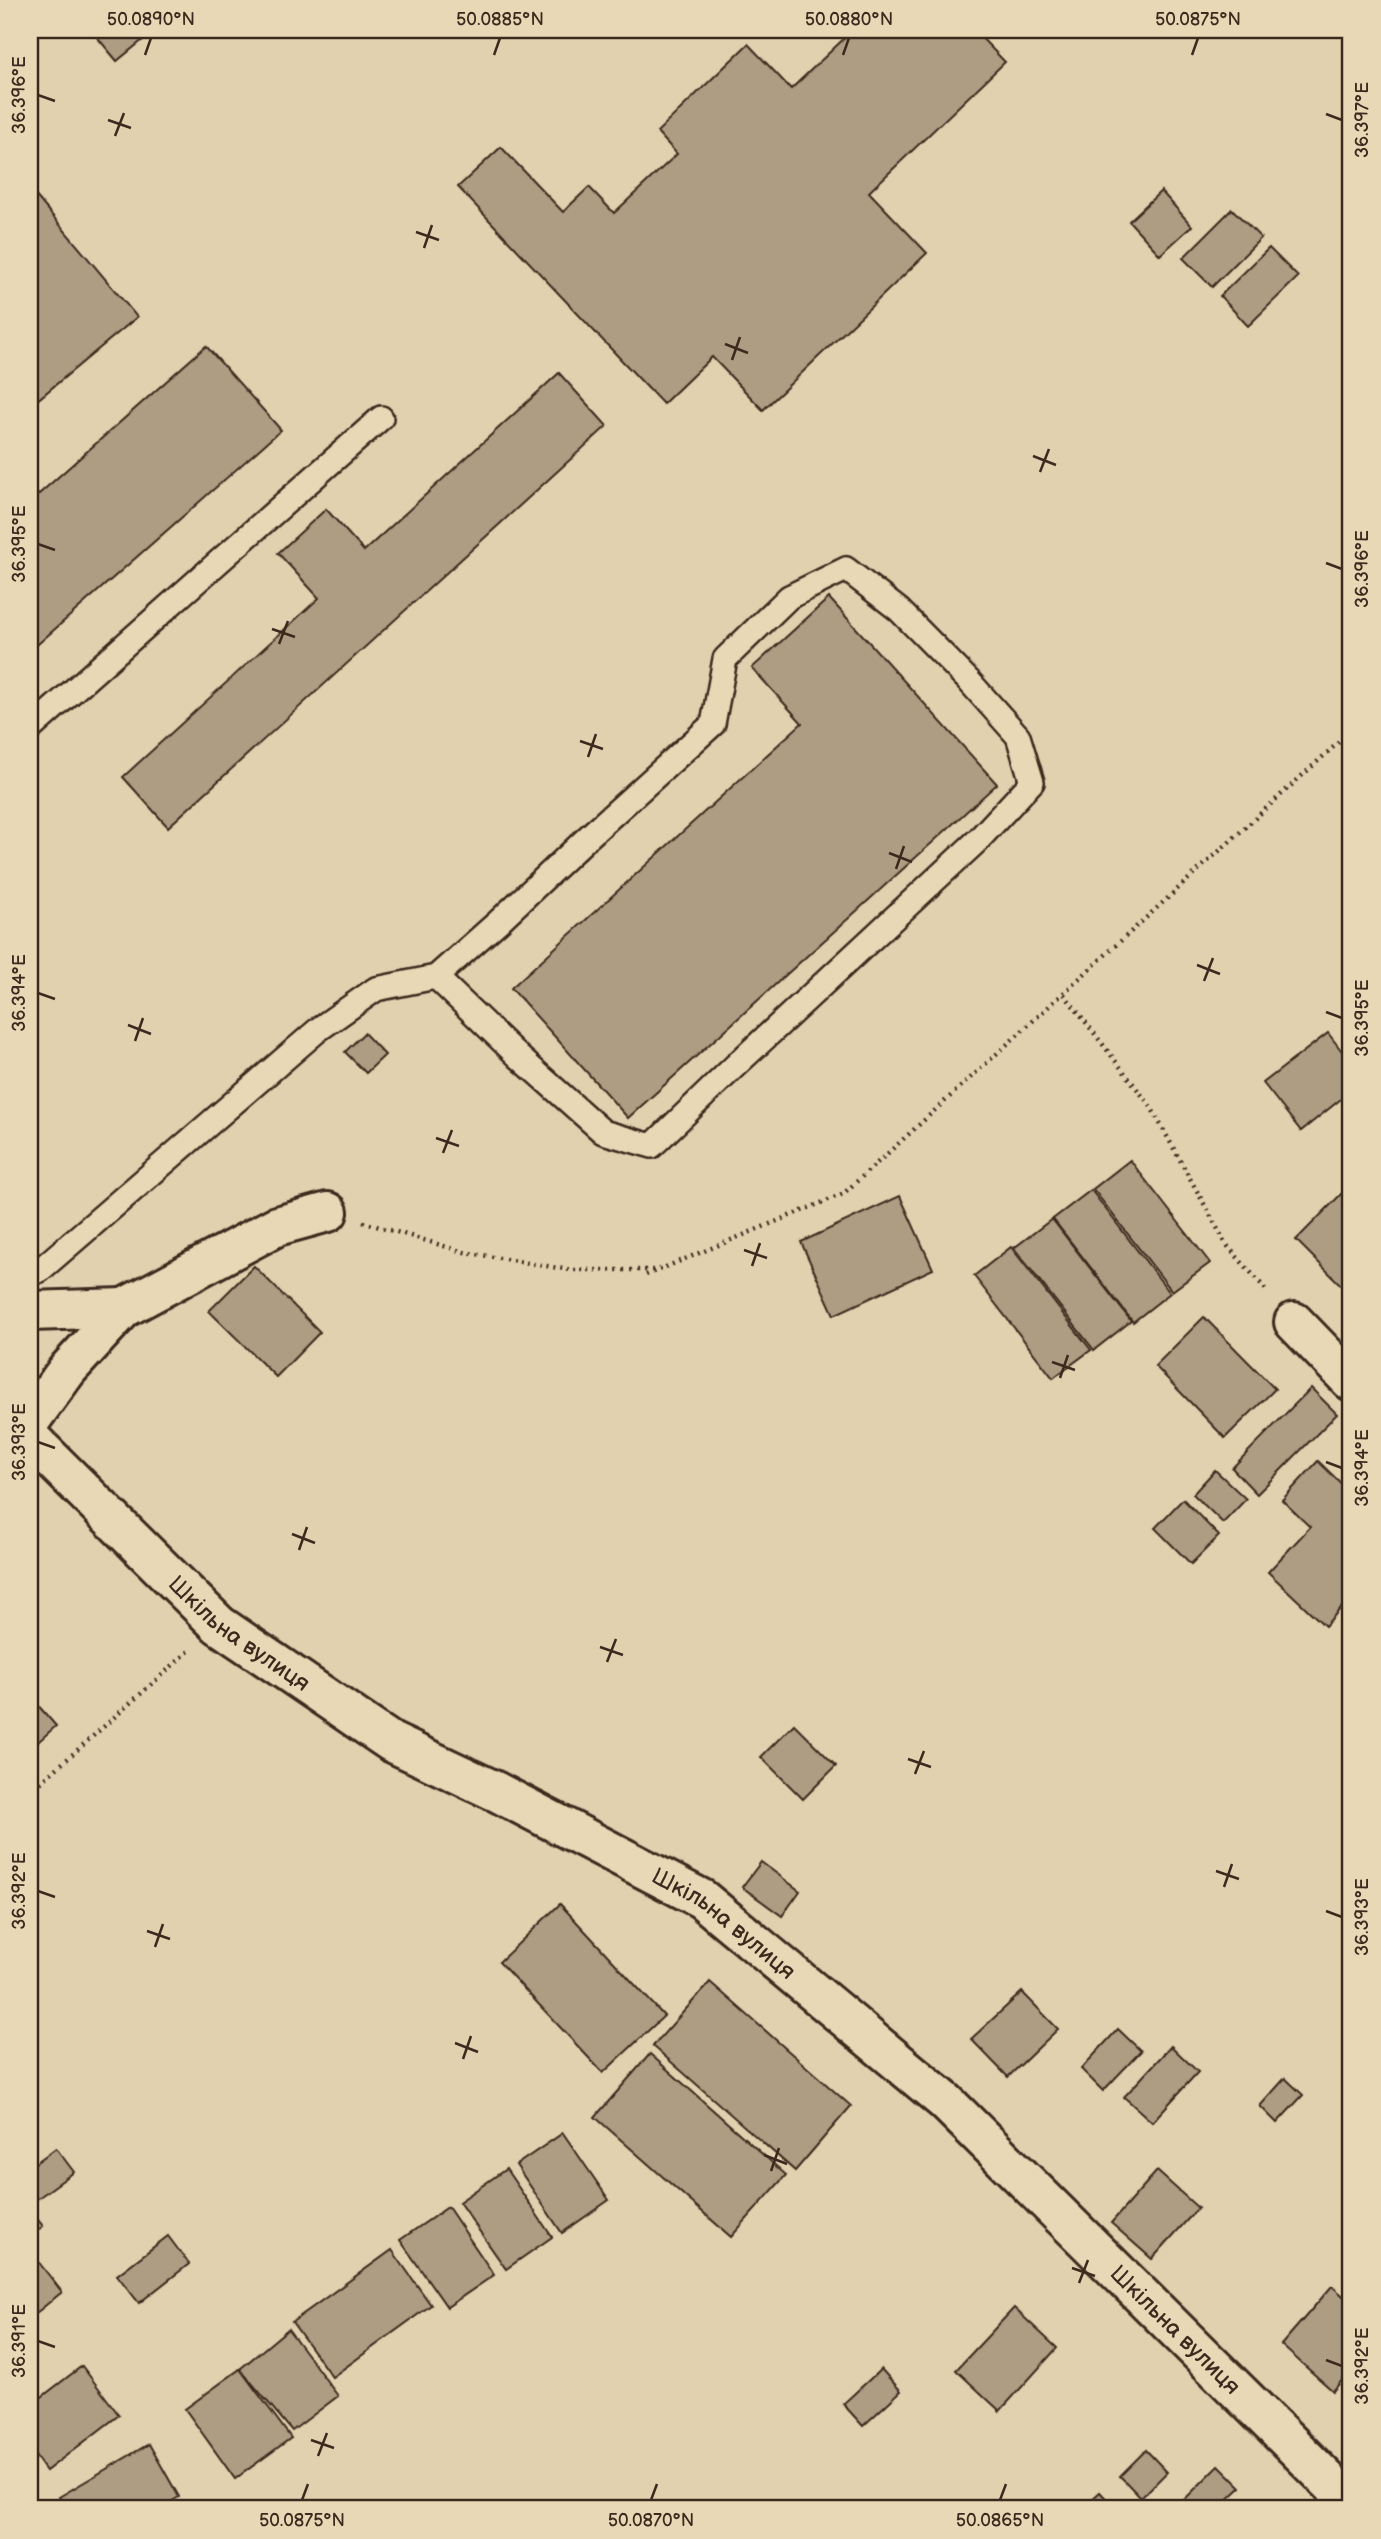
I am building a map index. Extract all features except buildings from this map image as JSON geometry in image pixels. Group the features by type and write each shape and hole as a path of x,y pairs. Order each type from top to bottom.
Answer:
{"street":[{"path":"30,1421 68,1369 124,1308 277,1226 328,1212"},
{"path":"30,1311 124,1308"},
{"path":"1294,1322 1351,1381"},
{"name":"Шкільна вулиця","path":"30,1438 219,1625 391,1742 497,1792 702,1899 946,2102 1351,2503"}],"lane":[{"path":"30,729 381,418"},
{"path":"30,1274 40,1270 320,1029 376,989 436,977 498,922 713,724 725,659 789,597 846,569 899,610 968,680 1018,736 1031,782 978,840 652,1146 603,1132 436,977"}],"path":[{"path":"646,1275 843,1194 1351,731"},
{"path":"1064,994 1151,1107 1226,1244 1294,1322"},
{"path":"328,1212 464,1252 570,1270 656,1270"},
{"path":"30,1792 219,1625"}]}
